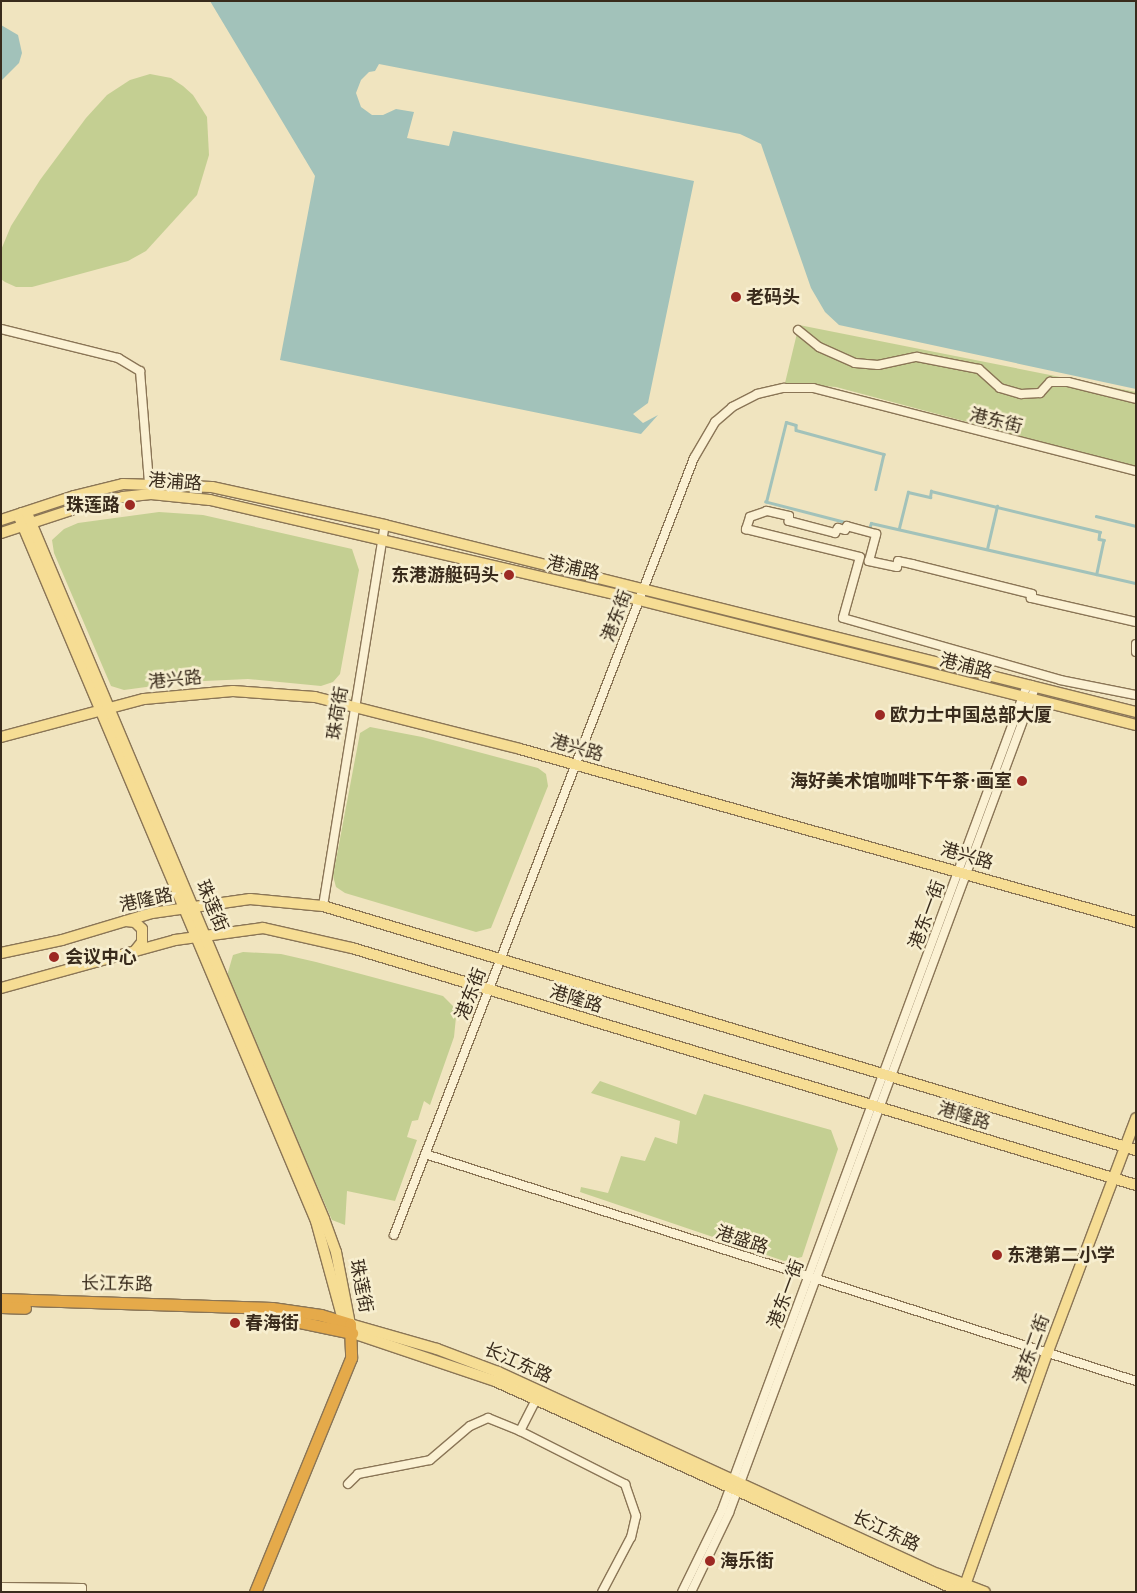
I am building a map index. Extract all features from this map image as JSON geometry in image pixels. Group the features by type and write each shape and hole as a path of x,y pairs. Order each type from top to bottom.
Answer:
{"highway":[{"name":"长江东路","path":"1,1299 245,1306 296,1311 348,1326"},
{"name":"长江东路","path":"1,1307 271,1316 348,1326"},
{"path":"255,1592 351,1358 348,1326"}],"main road":[{"name":"港浦路","path":"1,520 100,488 149,483 212,487 385,525 1136,712"},
{"name":"港浦路","path":"1,533 93,503 151,494 210,500 382,538 638,600 1136,725"},
{"name":"珠莲街","path":"22,513 19,517 27,524 189,908 330,1234 348,1326"},
{"name":"港兴路","path":"1,737 144,699 233,691 315,696 577,765 1136,922"},
{"name":"港隆路","path":"1,954 125,920 189,908 250,899 323,906 888,1074 1136,1150"},
{"path":"125,920 135,922 142,929 142,942 135,951"},
{"name":"港隆路","path":"1,988 135,951 201,936 263,928 352,948 1136,1185"},
{"name":"港东二街","path":"963,1589 1047,1354 1136,1118"},
{"name":"长江东路","path":"348,1326 465,1368 736,1486 963,1589 985,1592"},
{"name":"长江东路","path":"348,1326 437,1349 498,1372 736,1486"}],"street":[{"path":"1,329 118,358 140,371 149,483"},
{"path":"798,330 819,347 855,363 878,365 917,356 979,369 1000,388 1021,394 1040,393 1050,382 1068,382 1136,399"},
{"name":"港东街","path":"394,1235 488,989 577,765 638,600 703,439 732,407 757,394 784,388 813,388 1136,471"},
{"path":"1136,622 1031,598 1032,594 912,564 898,561 897,567 869,561 876,534 847,526 844,530 838,528 835,532 789,521 789,516 767,511 750,517 746,529 860,557 843,618 1060,680 1136,695"},
{"name":"珠荷街","path":"323,906 354,706 385,525"},
{"path":"1136,644 1136,652"},
{"name":"港东一街","path":"736,1486 1027,698 1027,685 1031,686"},
{"name":"港盛路","path":"425,1154 1136,1381"},
{"path":"520,1431 536,1399"},
{"path":"348,1484 358,1474 430,1460 470,1426 488,1418 520,1431 625,1484 636,1516 630,1537 602,1592"},
{"path":"682,1592 736,1486"},
{"path":"691,1592 736,1486"},
{"path":"1,1587 82,1588 82,1592"}],"green space":[{"path":"150,74 171,78 183,86 193,95 207,117 209,155 197,195 146,251 128,261 32,287 16,287 5,282 1,279 1,250 11,226 40,180 86,118 107,95 130,80"},
{"path":"799,325 1136,392 1136,467 836,387 785,383"},
{"path":"159,512 203,515 352,549 359,570 340,674 333,682 321,686 248,679 183,682 124,690 111,686 54,553 52,540 64,529 78,523"},
{"path":"370,727 422,737 538,768 546,774 548,786 491,928 476,932 345,893 336,887 333,876 360,733"},
{"path":"243,952 281,954 316,962 443,996 453,1006 456,1017 454,1037 430,1105 424,1101 418,1120 412,1121 407,1137 417,1140 395,1201 347,1191 345,1225 332,1220 226,979 233,955"},
{"path":"600,1081 696,1115 704,1094 831,1130 838,1149 802,1257 784,1261 580,1192 581,1187 608,1193 621,1156 645,1161 655,1137 677,1144 680,1121 591,1093"}],"water":[{"path":"210,1 1136,1 1136,389 839,325 825,312 811,288 761,144 740,134 379,64 375,71 369,72 361,80 356,93 361,107 372,115 383,115 396,109 414,112 407,138 449,146 453,131 694,181 648,403 633,414 643,423 658,415 641,434 280,360 315,176"},
{"path":"1,25 18,35 22,53 19,63 1,81"}],"waterway":[{"path":"847,523 766,502 786,422 796,425 796,430 884,454 876,489"},
{"path":"899,528 908,492 930,497 931,491 1100,532 1099,539 1104,540 1097,574"},
{"path":"987,549 997,506"},
{"path":"1096,516 1136,526"},
{"path":"869,529 871,523 1136,583"}],"place":[{"name":"老码头","path":"736,297"},
{"name":"珠莲路","path":"130,505"},
{"name":"东港游艇码头","path":"509,575"},
{"name":"欧力士中国总部大厦","path":"880,715"},
{"name":"海好美术馆咖啡下午茶·画室","path":"1022,781"},
{"name":"会议中心","path":"54,957"},
{"name":"东港第二小学","path":"997,1255"},
{"name":"春海街","path":"235,1323"},
{"name":"海乐街","path":"710,1561"}]}
